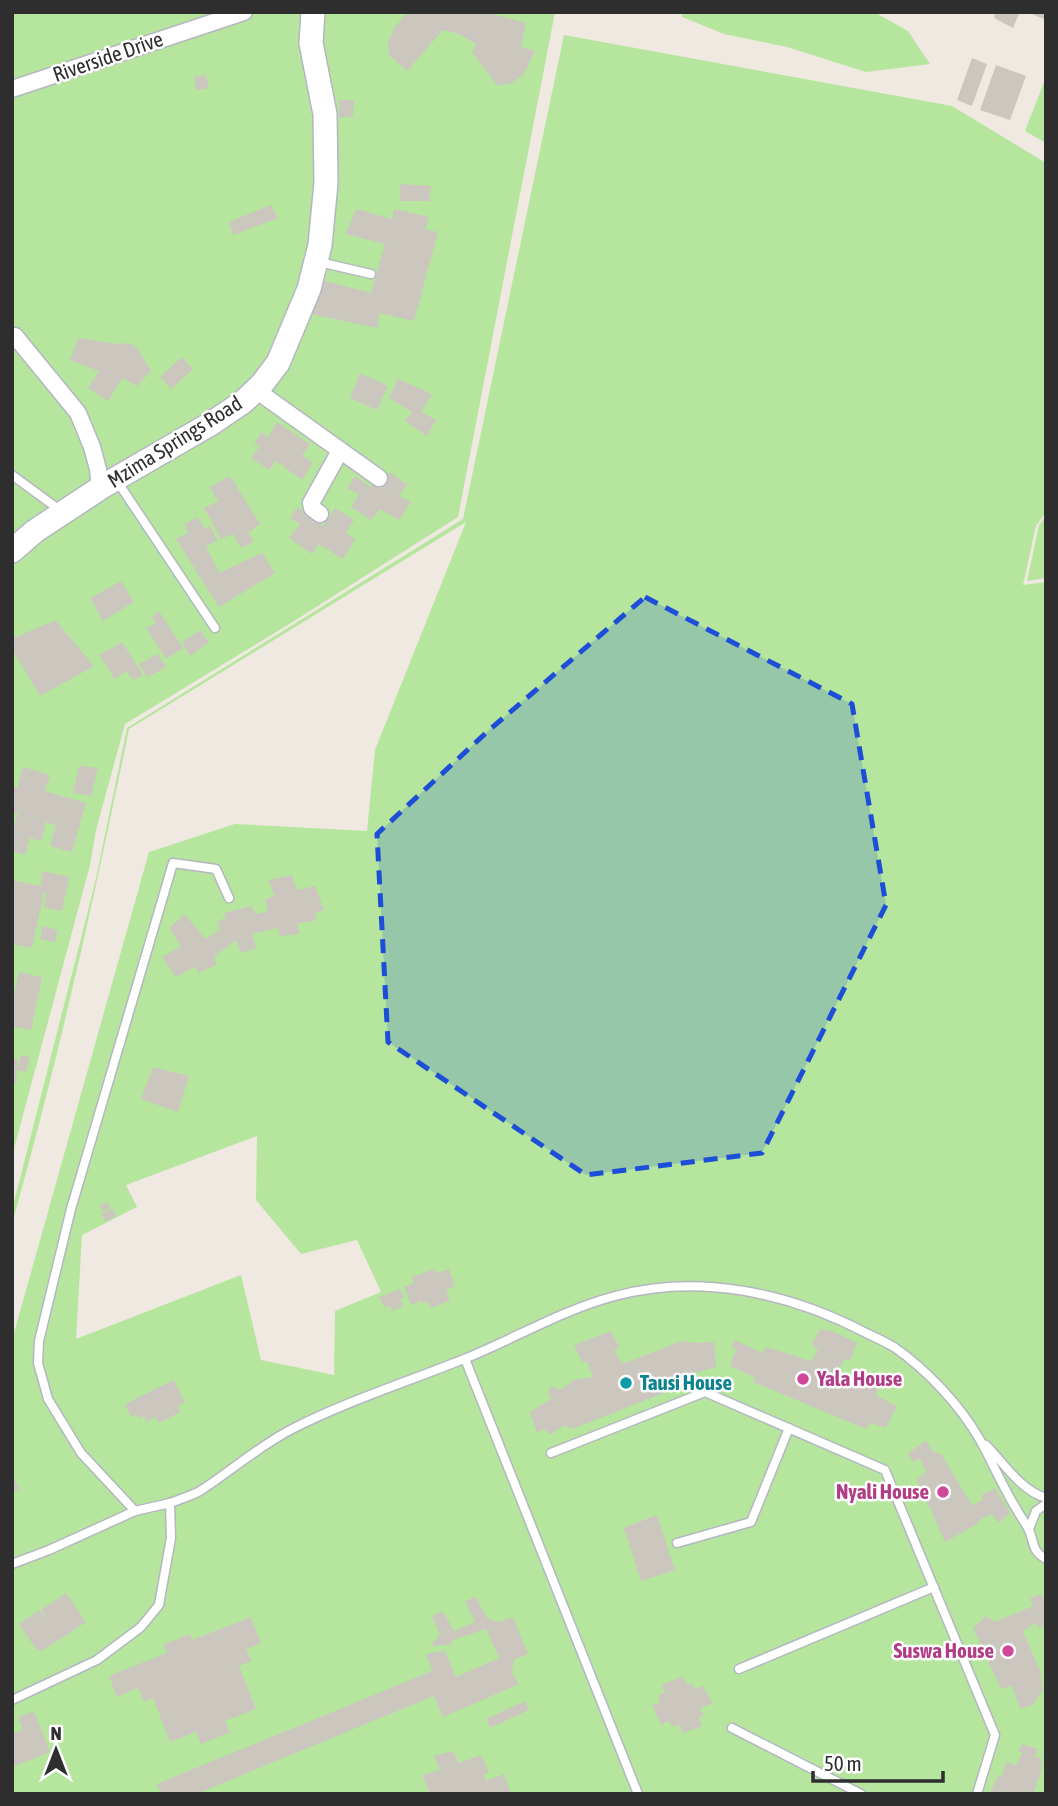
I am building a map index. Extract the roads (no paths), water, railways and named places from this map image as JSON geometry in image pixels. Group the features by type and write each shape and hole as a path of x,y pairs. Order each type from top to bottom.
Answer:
{"street":[{"name":"Riverside Drive","path":"12,89 244,12"},
{"name":"Mzima Springs Road","path":"12,551 35,531 107,484 212,424 256,390 278,363 309,289 320,245 326,183 325,114 311,43 313,12"},
{"path":"15,336 78,413 93,447 98,469 107,484"},
{"path":"256,390 379,478"},
{"path":"320,514 311,503 340,451"}],"lane":[{"path":"316,261 372,274"},
{"path":"12,475 64,512"},
{"path":"107,484 215,628"},
{"path":"135,1511 81,1453 48,1399 37,1363 39,1341 71,1209 173,863 216,869 229,898"},
{"path":"12,1564 135,1511 170,1503 198,1492 291,1429 383,1389 465,1359 578,1308 615,1295 697,1285 741,1289 794,1303 839,1318 894,1347 933,1380 979,1438 1020,1483 1037,1495 1046,1497"},
{"path":"465,1359 638,1794"},
{"path":"551,1453 705,1392 885,1469 995,1735 978,1794"},
{"path":"677,1543 751,1522 789,1428"},
{"path":"979,1438 1016,1510 1029,1529 1032,1544 1046,1559"},
{"path":"12,1700 96,1660 141,1627 159,1605 171,1538 170,1503"},
{"path":"1029,1529 1036,1511 1046,1504"},
{"path":"739,1669 934,1587"},
{"path":"732,1728 861,1794"}],"place":[{"name":"Yala House","path":"803,1379"},
{"name":"Tausi House","path":"626,1383"},
{"name":"Nyali House","path":"943,1492"},
{"name":"Suswa House","path":"1008,1651"}]}
